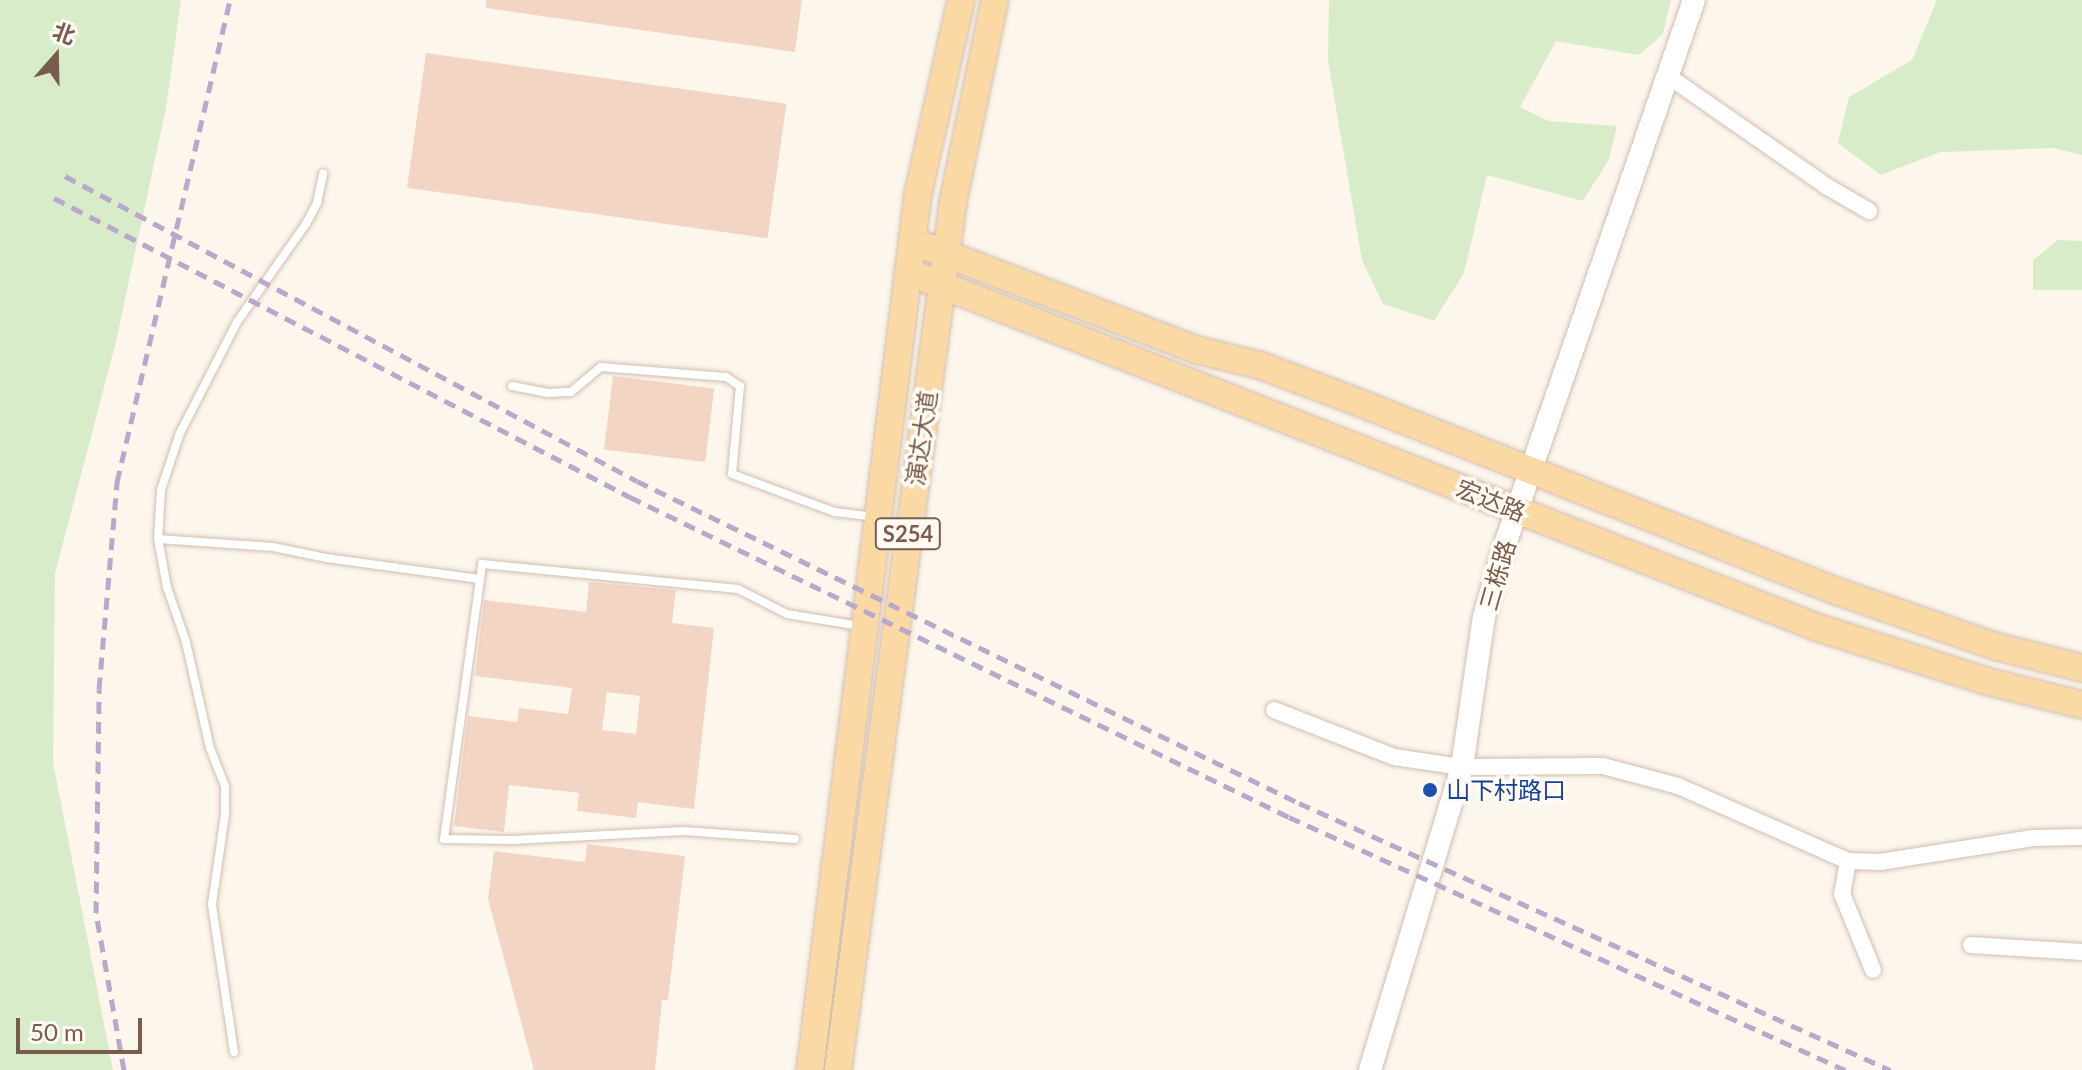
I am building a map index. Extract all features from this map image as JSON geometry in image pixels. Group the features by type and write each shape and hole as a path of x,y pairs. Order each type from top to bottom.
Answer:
{"main road":[{"name":"演达大道","path":"810,1070 918,194 961,0"},
{"name":"演达大道","path":"838,1070 953,202 995,0"},
{"name":"三栋路","path":"1370,1070 1462,767 1484,617 1529,472 1694,0"},
{"name":"宏达路","path":"912,241 1197,350 1272,370 1836,591 1998,647 2082,668"},
{"name":"宏达路","path":"908,272 1816,627 1986,681 2082,705"}],"street":[{"path":"1668,76 1826,186 1869,211"},
{"path":"1274,710 1394,757 1462,767 1603,766 1678,786 1848,861 1880,862 2033,838 2082,837"},
{"path":"1848,861 1842,894 1873,970"},
{"path":"1971,945 2082,952"}],"lane":[{"path":"234,1052 212,904 225,815 225,786 210,748 158,539 161,490 180,433 237,322 306,224 317,203 323,174"},
{"path":"512,386 549,393 571,392 601,367 726,377 740,386 732,474 835,512 877,518"},
{"path":"158,539 273,547 326,558 480,579"},
{"path":"795,839 683,831 513,840 444,839 482,564 738,589 787,614 864,627"}],"green space":[{"path":"0,0 181,0 166,108 115,346 55,573 53,762 113,1070 0,1070"},
{"path":"1329,0 1671,0 1663,34 1639,55 1556,41 1520,107 1548,121 1617,126 1609,159 1583,201 1487,175 1464,273 1434,321 1383,304 1362,260 1328,61"},
{"path":"1937,0 2082,0 2082,155 2053,148 1940,152 1881,175 1838,143 1849,97 1912,60"},
{"path":"2058,240 2082,241 2082,290 2033,290 2033,260"}],"building":[{"path":"486,0 802,0 795,52 486,8"},
{"path":"426,53 786,104 768,238 407,188"},
{"path":"613,376 714,388 705,462 604,449"},
{"path":"589,582 676,590 672,623 714,628 694,809 638,802 636,818 577,811 579,793 509,785 504,832 454,826 468,716 517,722 519,708 568,714 572,688 475,676 484,600 586,612","holes":["607,692 640,696 636,734 602,730"]},
{"path":"587,844 685,856 668,1000 662,1000 655,1070 534,1070 488,899 494,851 585,862"}],"railway":[{"path":"124,1070 96,913 99,689 117,482 230,0"},
{"path":"65,176 637,481 1299,803 1890,1070"},
{"path":"54,198 630,497 1289,817 1845,1070"}],"place":[{"name":"山下村路口","path":"1430,790"}]}
